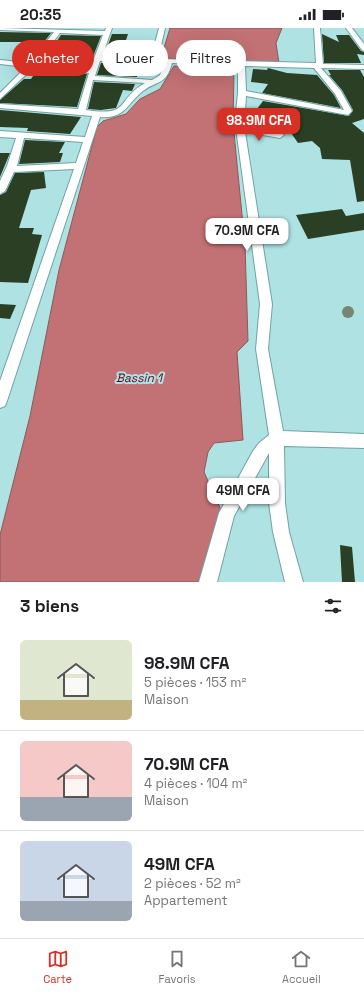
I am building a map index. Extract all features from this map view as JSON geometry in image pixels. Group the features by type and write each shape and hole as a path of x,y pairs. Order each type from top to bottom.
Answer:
{"street":[{"path":"0,28 58,32 108,31 94,66"},
{"path":"158,28 162,28 159,40"},
{"path":"242,93 346,113 348,111 342,98 318,66 319,38 317,28"},
{"path":"349,28 364,49"},
{"path":"52,40 58,32"},
{"path":"97,59 102,59"},
{"path":"0,106 111,115 120,112 137,92 161,80 167,74 169,60 176,60"},
{"path":"0,62 12,64"},
{"path":"246,64 364,67"},
{"path":"0,97 21,76"},
{"path":"241,76 242,93 239,120 266,304 262,349 277,438 277,503 281,532 294,582"},
{"path":"82,112 90,78 138,80 156,83"},
{"path":"0,401 97,114"},
{"path":"241,129 280,135"},
{"path":"0,134 20,137 88,140"},
{"path":"0,191 10,169 20,137"},
{"path":"10,169 79,166"},
{"path":"208,582 227,513 258,456 264,448 277,438 364,441"}],"water":[{"path":"170,28 282,28 276,43 279,63 246,62 246,40 176,40 176,59 168,58 168,40 166,40"},
{"name":"Bassin 1","path":"174,66 176,66 176,76 234,76 233,123 245,245 248,341 237,352 243,440 214,443 208,452 204,472 221,510 200,578 198,582 0,582 0,535 30,416 59,270 97,127 103,121 126,114 140,99 160,89"}],"building":[{"path":"0,32 51,33 46,40 12,40 12,42 0,42"},
{"path":"112,34 128,34 126,40 110,40"},
{"path":"322,34 339,42 336,35 349,35 361,51 364,52 364,55 357,54 361,63 324,63"},
{"path":"61,35 101,36 94,54 94,40 58,40"},
{"path":"101,63 102,63 102,75 97,75"},
{"path":"268,68 287,73 317,75 334,95 341,108 262,93 268,84 251,82 253,69 267,70"},
{"path":"328,70 360,70 364,77 364,119 352,123 364,133 364,201 357,202 350,160 322,159 320,148 312,141 298,143 289,130 283,132 279,130 257,109 263,101 349,116 353,110 342,90 329,75 331,75"},
{"path":"33,76 86,76 77,107 0,103 0,100 24,79 31,79"},
{"path":"117,76 137,76 137,77"},
{"path":"94,82 135,84 132,91 123,90 116,108 101,110 88,109"},
{"path":"0,110 81,117 70,134 27,131 28,128 0,127"},
{"path":"25,140 65,142 59,153 63,153 60,162 19,164"},
{"path":"0,153 10,153 0,177"},
{"path":"44,172 46,188 31,190 19,228 34,228 32,234 42,235 28,283 0,282 0,195 6,192 15,173"},
{"path":"342,209 346,216 364,213 364,230 308,239 296,215"},
{"path":"0,304 16,305 10,319 0,318"},
{"path":"340,545 352,547 355,582 342,582"}]}
